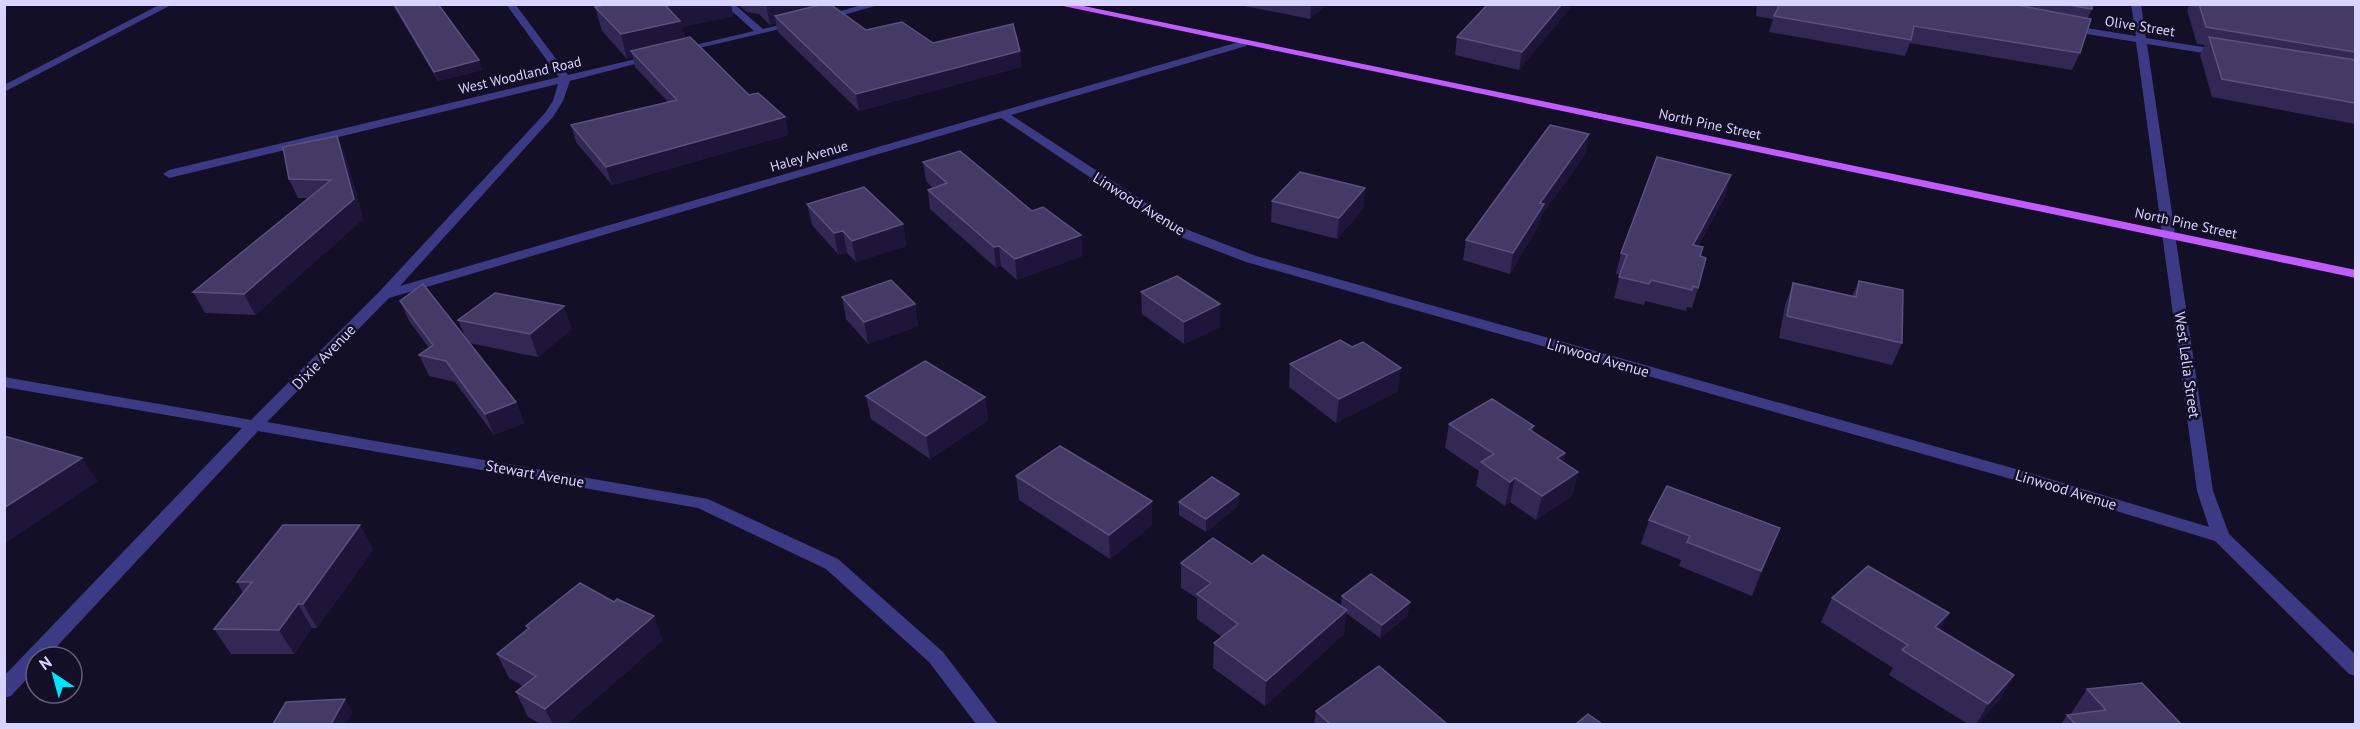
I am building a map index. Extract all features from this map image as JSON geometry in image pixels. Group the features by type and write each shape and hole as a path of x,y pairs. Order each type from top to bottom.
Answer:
{"main road":[{"name":"North Pine Street","path":"1058,4 2355,274"}],"street":[{"path":"4,88 169,4"},
{"path":"510,4 538,39 565,79"},
{"path":"728,4 761,32"},
{"name":"West Woodland Road","path":"169,174 878,4"},
{"name":"West Lelia Street","path":"2136,4 2144,40 2205,491 2221,537 2355,668"},
{"name":"Olive Street","path":"2061,27 2238,56"},
{"name":"Haley Avenue","path":"384,295 1242,44"},
{"name":"Dixie Avenue","path":"4,690 205,475 256,427 384,295 549,115 558,101 565,79"},
{"name":"Linwood Avenue","path":"1004,115 1183,233 1251,259 2017,475 2221,537"},
{"name":"Stewart Avenue","path":"4,382 702,503 832,564 936,657 988,724"}],"building":[{"path":"394,4 438,4 479,60 434,72"},
{"path":"609,4 674,4 666,6 680,21 621,34 595,7"},
{"path":"830,4 866,30 902,22 933,43 1013,24 1020,51 856,94 775,16"},
{"path":"1488,4 1562,4 1522,52 1457,37"},
{"path":"1780,4 2011,4 2091,19 2080,53 1914,26 1911,40 1774,16"},
{"path":"2063,4 2092,4 2092,9"},
{"path":"2199,4 2355,4 2355,52 2206,27"},
{"path":"690,37 749,95 758,93 785,117 606,167 571,125 677,100 631,51"},
{"path":"2209,37 2355,60 2355,103 2222,79"},
{"path":"1550,125 1589,134 1540,203 1544,204 1513,253 1466,240"},
{"path":"337,136 354,199 244,294 193,292 331,180 289,179 283,147"},
{"path":"960,151 1032,211 1043,207 1081,235 1015,259 999,246 994,247 928,190 947,183 923,162"},
{"path":"1657,157 1731,175 1693,245 1703,247 1700,256 1706,258 1698,288 1693,286 1692,290 1651,280 1649,284 1619,277 1627,255 1621,253"},
{"path":"1300,172 1365,188 1339,218 1272,201"},
{"path":"864,187 903,224 852,241 843,231 834,233 807,204"},
{"path":"1177,276 1220,304 1184,322 1141,292"},
{"path":"891,280 915,304 864,322 842,297"},
{"path":"1859,281 1903,290 1902,343 1787,316 1793,283 1856,297"},
{"path":"423,284 516,402 485,414 446,361 419,355 433,345 400,301"},
{"path":"495,293 564,306 530,334 458,320"},
{"path":"1340,340 1352,347 1363,342 1401,368 1339,399 1290,364"},
{"path":"925,361 985,397 926,436 866,396"},
{"path":"1492,399 1534,426 1529,429 1565,453 1557,458 1578,472 1542,496 1515,478 1510,482 1481,462 1494,454 1449,424"},
{"path":"4,436 82,458 4,508"},
{"path":"1060,446 1152,501 1109,535 1016,476"},
{"path":"1212,477 1239,494 1206,519 1179,502"},
{"path":"1667,486 1780,528 1761,571 1687,542 1690,536 1649,520"},
{"path":"283,525 360,525 303,604 298,604 279,630 214,629 252,582 237,582"},
{"path":"1213,538 1252,564 1263,555 1347,610 1266,681 1214,643 1238,624 1197,594 1211,583 1181,563"},
{"path":"1868,566 1949,613 1935,627 2014,675 1988,704 1902,650 1908,645 1832,598"},
{"path":"1371,574 1410,602 1382,625 1342,596"},
{"path":"580,583 614,602 617,599 654,616 545,709 516,692 536,676 497,654 529,628 526,626"},
{"path":"1379,666 1447,724 1330,724 1316,711"},
{"path":"2142,683 2181,724 2075,724 2067,715 2106,710 2087,689"},
{"path":"345,699 331,724 273,724 286,702"},
{"path":"1588,714 1602,724 1576,724"}]}
